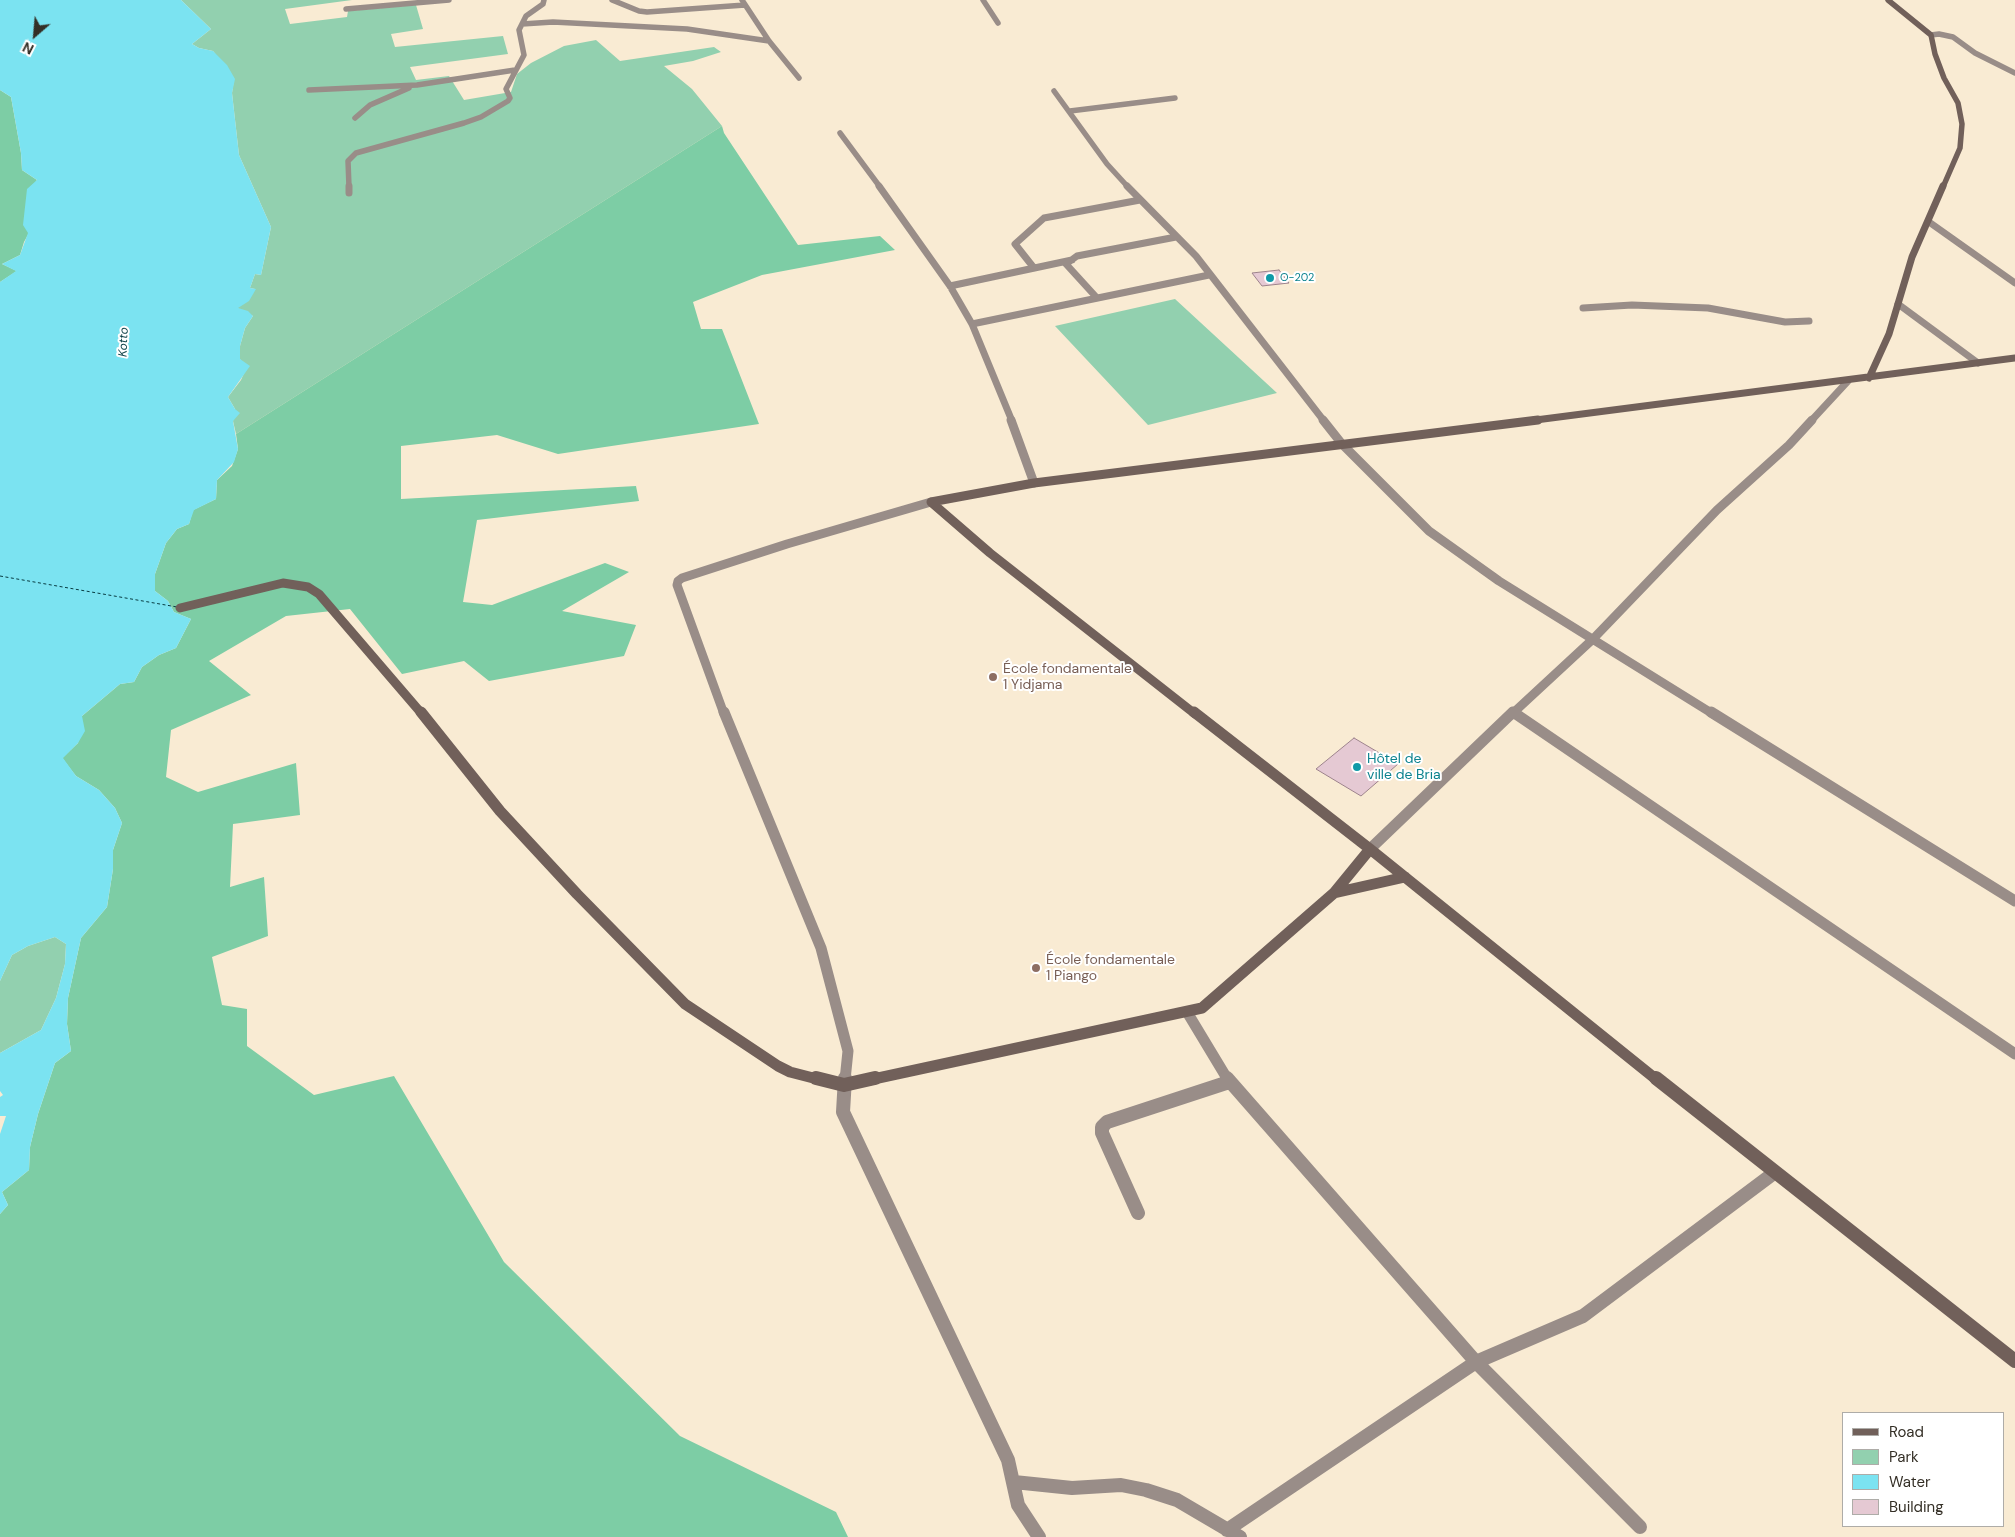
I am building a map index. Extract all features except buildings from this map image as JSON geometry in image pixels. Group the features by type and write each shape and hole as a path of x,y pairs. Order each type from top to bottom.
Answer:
{"main road":[{"path":"1869,378 1889,334 1912,257 1960,148 1962,124 1958,103 1944,78 1935,54 1931,35 1888,0"},
{"path":"932,502 1034,483 2014,359"},
{"path":"932,502 990,553 1067,611 1227,739 1370,849 1774,1172 2015,1361"},
{"path":"180,608 282,583 308,587 318,594 412,701 500,811 577,894 685,1004 778,1066 790,1072 844,1085 1202,1008 1334,893 1370,849"},
{"path":"1334,893 1405,877"}],"street":[{"path":"346,9 449,0"},
{"path":"349,193 348,161 356,154 464,123 505,104 510,98 506,89 524,55 518,32 529,14 544,4 544,0"},
{"path":"612,0 646,12 744,3 769,40 799,78"},
{"path":"982,0 998,23"},
{"path":"522,24 553,22 687,29 769,40"},
{"path":"1931,35 1940,34 1953,37 1975,53 2015,73"},
{"path":"309,90 417,85 515,70"},
{"path":"356,118 370,106 417,85"},
{"path":"1054,91 1107,164 1196,256 1342,444 1396,501 1429,532 1499,581 2015,902"},
{"path":"1070,111 1175,98"},
{"path":"840,133 892,202 950,286 972,324 1007,408 1034,483"},
{"path":"1034,268 1015,244 1044,218 1140,200"},
{"path":"1928,222 2015,283"},
{"path":"1097,298 1066,264 1077,256 1176,237"},
{"path":"950,286 1072,260"},
{"path":"972,324 1209,275"},
{"path":"1898,304 1978,363"},
{"path":"1583,308 1632,305 1688,307 1712,309 1785,322 1809,321"},
{"path":"1370,849 1513,712 1593,639 1717,510 1789,445 1848,381"},
{"path":"932,502 787,544 682,578 678,581 677,585 730,729 821,948 848,1051 843,1112 1008,1460 1018,1505 1039,1537"},
{"path":"1513,712 2015,1054"},
{"path":"1187,1012 1230,1082 1476,1362 1640,1527"},
{"path":"1138,1213 1102,1133 1102,1127 1107,1122 1230,1082"},
{"path":"1014,1482 1072,1488 1121,1485 1177,1500 1234,1534 1476,1362 1583,1316 1774,1172"}],"green space":[{"path":"181,0 352,0 285,9 290,24 347,17 348,11 416,5 423,29 391,34 395,47 503,36 508,54 410,67 416,80 449,76 464,100 511,92 517,74 531,63 564,46 596,40 620,61 714,47 721,52 693,61 664,66 692,89 722,126 236,434 233,421 235,409 228,397 241,380 245,371 240,359 240,346 245,328 253,316 237,308 255,289 250,288 255,274 261,275 271,227 239,155 232,93 234,79 213,51 199,48 192,44 211,29"},
{"path":"0,90 11,97 21,153 22,170 37,180 35,183 29,233 20,255 2,264 17,271 0,282"},
{"path":"722,126 724,133 798,245 880,236 895,250 762,275 693,302 701,329 722,329 759,424 558,454 497,435 401,446 401,499 636,486 639,501 477,520 463,602 492,605 605,563 629,572 562,611 636,625 624,656 489,681 464,661 402,674 350,609 286,616 209,661 251,695 171,730 166,777 198,792 296,763 300,815 233,824 230,887 264,877 268,936 212,957 222,1005 247,1009 247,1046 314,1095 394,1076 504,1262 680,1436 836,1512 848,1537 0,1537 0,1214 8,1205 2,1192 29,1170 30,1147 38,1114 55,1063 71,1051 67,1024 68,998 81,938 107,907 113,869 113,850 122,823 115,808 99,790 76,776 62,758 78,743 82,716 120,684 134,682 142,667 159,655 176,648 191,619 174,612 168,601 155,591 155,574 166,543 177,529 189,524 193,510 216,499 217,480 232,466 238,449 236,434"},
{"path":"1175,299 1277,393 1148,425 1055,326"},
{"path":"55,937 66,944 65,964 56,998 41,1030 0,1053 0,981 12,955 28,946"}],"water":[{"name":"Kotto","path":"0,0 181,0 211,29 192,44 199,48 213,51 227,65 235,79 232,93 239,155 271,227 261,275 255,274 250,288 256,289 249,301 238,308 248,311 253,316 245,328 240,346 240,359 250,366 228,397 235,409 240,413 233,421 238,449 234,462 217,480 216,499 194,510 189,524 177,529 166,543 155,574 155,591 168,601 174,612 191,619 176,648 159,655 142,667 134,682 120,684 82,716 85,731 78,743 63,758 76,776 99,790 115,808 122,823 113,850 113,869 107,907 81,938 68,998 67,1024 71,1051 55,1063 38,1114 30,1147 29,1170 2,1192 8,1205 0,1214 0,1134 6,1116 0,1116 0,1097 3,1095 0,1091 0,1053 41,1030 56,998 65,964 66,944 55,937 28,946 12,955 0,981 0,282 16,271 2,264 20,255 28,233 23,225 27,189 37,180 22,170 21,153 11,97 0,90"}],"ferry route":[{"path":"0,576 177,607"}],"place":[{"name":"O-202","path":"1270,278"},
{"name":"École fondamentale 1 Yidjama","path":"993,677"},
{"name":"Hôtel de ville de Bria","path":"1357,767"},
{"name":"École fondamentale 1 Piango","path":"1036,968"}]}
